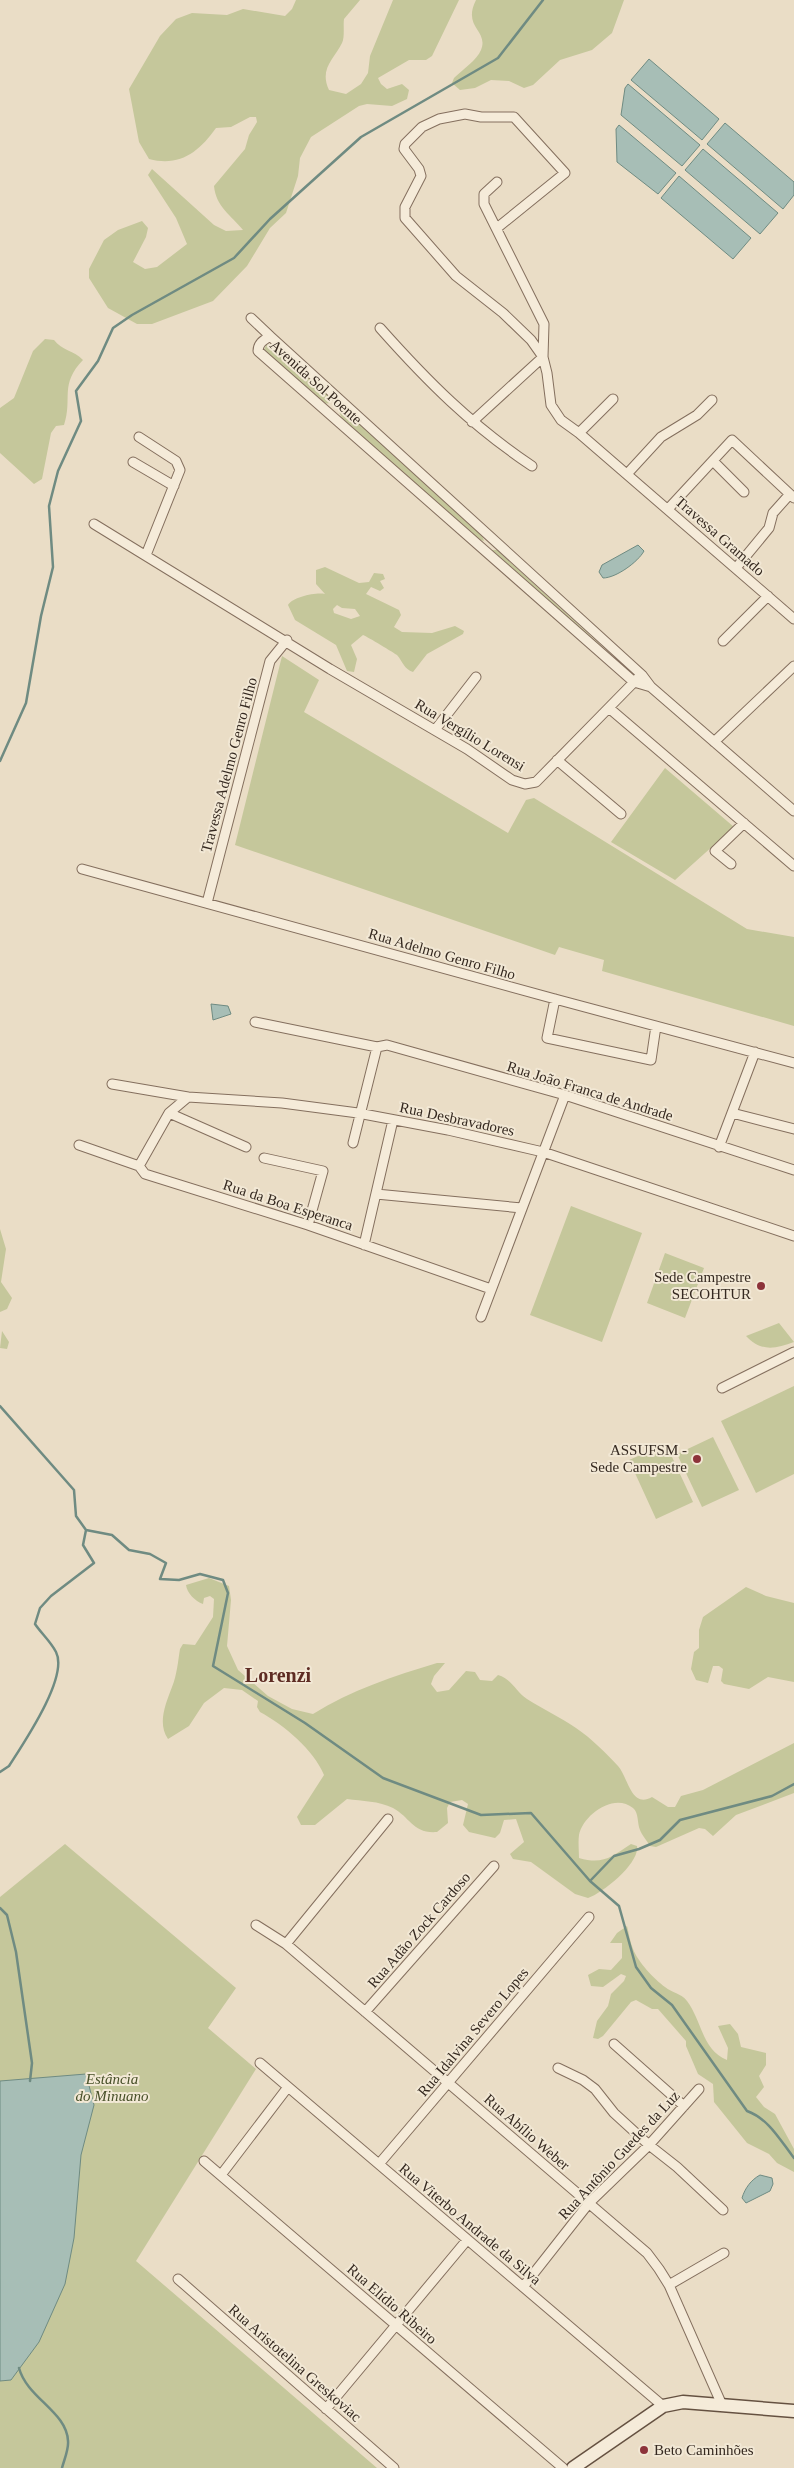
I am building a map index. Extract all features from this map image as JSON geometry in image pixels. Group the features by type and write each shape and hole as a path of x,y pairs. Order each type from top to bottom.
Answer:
{"street":[{"path":"472,422 543,357 531,340 503,313 456,276 405,218 406,207 421,176 419,168 404,150 405,144 422,127 439,119 466,114 481,117 514,117 565,173 497,228"},
{"name":"Travessa Gramado","path":"498,182 484,194 483,198 544,324 543,357 551,405 561,420 579,433 794,619"},
{"path":"251,318 270,336"},
{"path":"380,328 434,388 497,443 532,466"},
{"name":"Avenida Sol Poente","path":"634,682 258,351 258,346 270,336 642,674 651,687"},
{"path":"579,433 613,399"},
{"path":"627,474 661,437 696,415 712,400"},
{"path":"331,416 343,402"},
{"path":"139,437 179,465 180,470 146,555"},
{"path":"668,510 732,440 792,496 773,513 769,528 736,568"},
{"path":"713,461 744,492"},
{"path":"134,462 174,486"},
{"name":"Rua Vergílio Lorensi","path":"94,524 287,640 330,669 435,730 512,780 525,784 536,782 642,674"},
{"path":"484,551 495,541"},
{"path":"724,641 768,596"},
{"name":"Travessa Adelmo Genro Filho","path":"207,903 270,661 287,640"},
{"path":"714,742 794,666"},
{"path":"435,730 476,677"},
{"path":"634,682 651,687 794,811"},
{"path":"609,708 794,866"},
{"path":"557,760 621,814"},
{"path":"731,864 716,853 716,849 744,824"},
{"name":"Rua Adelmo Genro Filho","path":"82,869 555,999 794,1062"},
{"path":"555,999 547,1038 651,1060 656,1026"},
{"name":"Rua João Franca de Andrade","path":"255,1022 376,1047 387,1045 565,1095 794,1170"},
{"path":"352,1143 376,1047"},
{"path":"719,1147 755,1052"},
{"name":"Rua Desbravadores","path":"112,1084 188,1097 282,1104 358,1113 448,1130 543,1152 794,1236"},
{"path":"481,1317 565,1095"},
{"path":"139,1166 169,1113 188,1097"},
{"path":"732,1112 794,1129"},
{"path":"169,1113 246,1147"},
{"path":"364,1244 393,1120"},
{"name":"Rua da Boa Esperanca","path":"79,1145 139,1166 145,1174 308,1225 491,1289"},
{"path":"264,1158 323,1171 308,1225"},
{"path":"376,1194 522,1208"},
{"path":"722,1388 794,1352"},
{"path":"286,1944 388,1819"},
{"name":"Rua Adão Zock Cardoso","path":"365,2012 494,1866"},
{"name":"Rua Idalvina Severo Lopes","path":"379,2164 588,1917"},
{"name":"Rua Abílio Weber","path":"256,1925 286,1944 647,2253 669,2285 722,2405"},
{"path":"614,2044 684,2106"},
{"name":"Rua Viterbo Andrade da Silva","path":"260,2064 663,2406"},
{"path":"558,2068 589,2084 614,2113 649,2146 678,2166 723,2210"},
{"path":"221,2175 288,2087"},
{"name":"Rua Antônio Guedes da Luz","path":"523,2287 588,2203 649,2146 699,2089"},
{"name":"Rua Elídio Ribeiro","path":"204,2161 563,2468"},
{"path":"326,2409 467,2240"},
{"path":"669,2285 724,2253"},
{"name":"Rua Aristotelina Greskoviac","path":"178,2279 394,2468"},
{"path":"573,2468 663,2406 683,2402 794,2411"}],"green space":[{"path":"296,0 360,0 344,19 343,40 329,65 326,76 329,90 346,94 361,84 368,73 370,56 393,0 459,0 432,56 426,60 409,60 378,78 387,89 402,84 409,90 407,99 392,106 367,104 359,106 311,137 300,158 298,176 286,213 270,228 247,266 213,301 152,324 137,324 108,308 89,278 89,269 104,240 118,230 142,221 148,228 146,237 133,262 145,269 157,267 187,244 176,218 148,175 152,169 214,225 226,231 243,230 221,205 214,186 245,149 249,135 257,122 256,117 250,117 231,127 216,128 203,144 188,156 170,161 149,159 139,142 129,89 160,36 176,19 192,13 227,15 243,9 285,16 292,9"},
{"path":"476,0 624,0 612,33 592,50 560,60 533,85 524,88 509,81 491,80 475,88 460,90 452,83 454,78 476,57 483,43 472,17"},
{"path":"45,339 54,340 57,344 83,360 71,377 64,425 56,426 51,433 42,479 34,484 0,453 0,408 14,398 33,351"},
{"path":"266,345 276,345 332,395 330,403 323,404 263,352"},
{"path":"344,407 481,532 484,541 477,539 342,418 339,412"},
{"path":"492,550 497,550 631,673 491,553"},
{"path":"325,567 359,583 369,582 374,573 383,574 385,579 380,581 384,588 380,591 371,587 366,594 399,610 401,615 394,627 402,632 432,633 455,626 464,631 463,634 427,654 413,672 406,667 397,655 363,635 351,645 357,659 354,672 347,671 336,645 295,620 288,605 305,596 325,594 316,584 316,570","holes":["337,605 342,608 355,609 360,616 351,619 334,613 333,609"]},
{"path":"282,656 319,680 304,712 508,833 526,800 534,798 747,929 794,937 794,1026 602,971 604,960 559,947 555,955 235,845"},
{"path":"665,768 734,827 675,880 611,842"},
{"path":"571,1206 642,1233 602,1342 530,1315"},
{"path":"0,1229 6,1249 1,1282 12,1298 7,1309 0,1312"},
{"path":"665,1253 704,1268 685,1318 647,1303"},
{"path":"779,1323 794,1342 768,1348 757,1345 746,1336"},
{"path":"2,1331 9,1342 7,1349 0,1348"},
{"path":"794,1386 794,1474 756,1493 721,1421"},
{"path":"713,1437 739,1490 702,1507 677,1454"},
{"path":"666,1444 693,1502 656,1519 629,1460"},
{"path":"209,1578 229,1586 231,1600 227,1646 238,1670 268,1696 292,1709 313,1714 327,1705 373,1684 437,1663 445,1663 434,1676 431,1684 437,1692 449,1690 466,1671 475,1672 480,1680 492,1681 498,1675 503,1677 527,1699 570,1724 593,1741 618,1766 631,1790 639,1799 645,1800 652,1797 668,1807 675,1807 681,1796 703,1790 794,1743 794,1793 736,1815 713,1836 705,1829 699,1828 656,1847 650,1846 642,1834 633,1808 617,1803 600,1808 586,1820 582,1827 579,1835 579,1858 594,1861 601,1860 612,1856 631,1844 637,1846 633,1861 627,1869 611,1884 588,1898 575,1894 531,1862 513,1859 510,1854 524,1842 516,1819 504,1820 500,1833 495,1838 469,1832 463,1825 468,1804 462,1800 450,1802 447,1808 448,1823 437,1832 429,1832 417,1828 399,1812 388,1806 347,1799 315,1825 301,1825 297,1817 324,1775 306,1748 288,1731 260,1712 257,1707 258,1701 242,1690 224,1688 204,1703 189,1726 168,1739 165,1733 163,1726 164,1713 175,1678 180,1649 183,1644 195,1645 213,1617 214,1599 210,1596 204,1598 203,1604 200,1603 190,1594 186,1585"},
{"path":"746,1587 766,1596 794,1603 794,1682 768,1677 749,1689 724,1684 721,1681 723,1669 719,1666 713,1666 708,1683 696,1680 691,1669 694,1652 699,1648 699,1630 703,1617"},
{"name":"Estância do Minuano","path":"65,1844 236,1988 208,2028 256,2069 136,2261 377,2468 0,2468 0,1897"},
{"path":"627,1926 635,1954 661,1984 687,2001 712,2049 727,2060 728,2048 718,2026 730,2024 738,2034 741,2047 766,2053 766,2065 759,2076 764,2087 756,2097 764,2107 775,2114 794,2149 794,2172 777,2163 769,2154 747,2143 714,2102 713,2084 698,2074 686,2046 686,2041 658,2009 652,2009 636,2000 631,2002 603,2036 598,2039 593,2038 597,2021 608,2006 611,1994 624,1981 626,1976 621,1974 603,1987 591,1986 588,1975 599,1969 611,1970 622,1958 622,1943 610,1943 617,1933"}],"water":[{"path":"649,59 719,119 702,140 631,80"},
{"path":"628,84 700,145 682,166 621,115 625,88"},
{"path":"725,123 794,182 794,195 783,209 707,144"},
{"path":"619,125 676,173 658,194 617,162 616,129"},
{"path":"703,149 778,213 760,234 685,170"},
{"path":"679,176 751,238 733,259 661,198"},
{"path":"638,545 644,551 637,560 626,569 603,578 599,572 602,565"},
{"path":"211,1004 228,1006 231,1014 213,1020"},
{"path":"86,2074 94,2105 81,2155 74,2238 65,2284 39,2342 11,2380 0,2381 0,2081"},
{"path":"760,2175 772,2178 773,2184 770,2191 746,2203 742,2198 745,2191 751,2182"}],"waterway":[{"path":"0,761 26,703 41,616 53,567 49,506 58,471 81,421 76,391 98,361 113,328 132,315 234,258 270,219 361,137 498,58 543,0"},
{"path":"0,1406 74,1490 76,1516 86,1530 112,1535 129,1550 150,1554 166,1563 160,1579 179,1580 200,1574 223,1580 228,1593 213,1666 305,1723 383,1778 481,1815 531,1813 590,1881 619,1906 636,1967 651,1988 672,2005 747,2111 762,2119 779,2137 794,2158"},
{"path":"0,1772 9,1766 16,1756 51,1693 58,1663 56,1652 35,1624 40,1608 51,1596 94,1563 83,1545 86,1530"},
{"path":"590,1881 614,1856 639,1849 660,1840 680,1820 772,1796 794,1784"},
{"path":"0,1908 7,1915 16,1952 32,2063 30,2081"},
{"path":"19,2368 23,2379 54,2413 66,2431 68,2447 62,2468"}],"place":[{"name":"Sede Campestre SECOHTUR","path":"761,1286"},
{"name":"ASSUFSM - Sede Campestre","path":"697,1459"},
{"name":"Beto Caminhões","path":"644,2450"}],"district":[{"name":"Lorenzi","path":"278,1675"}]}
